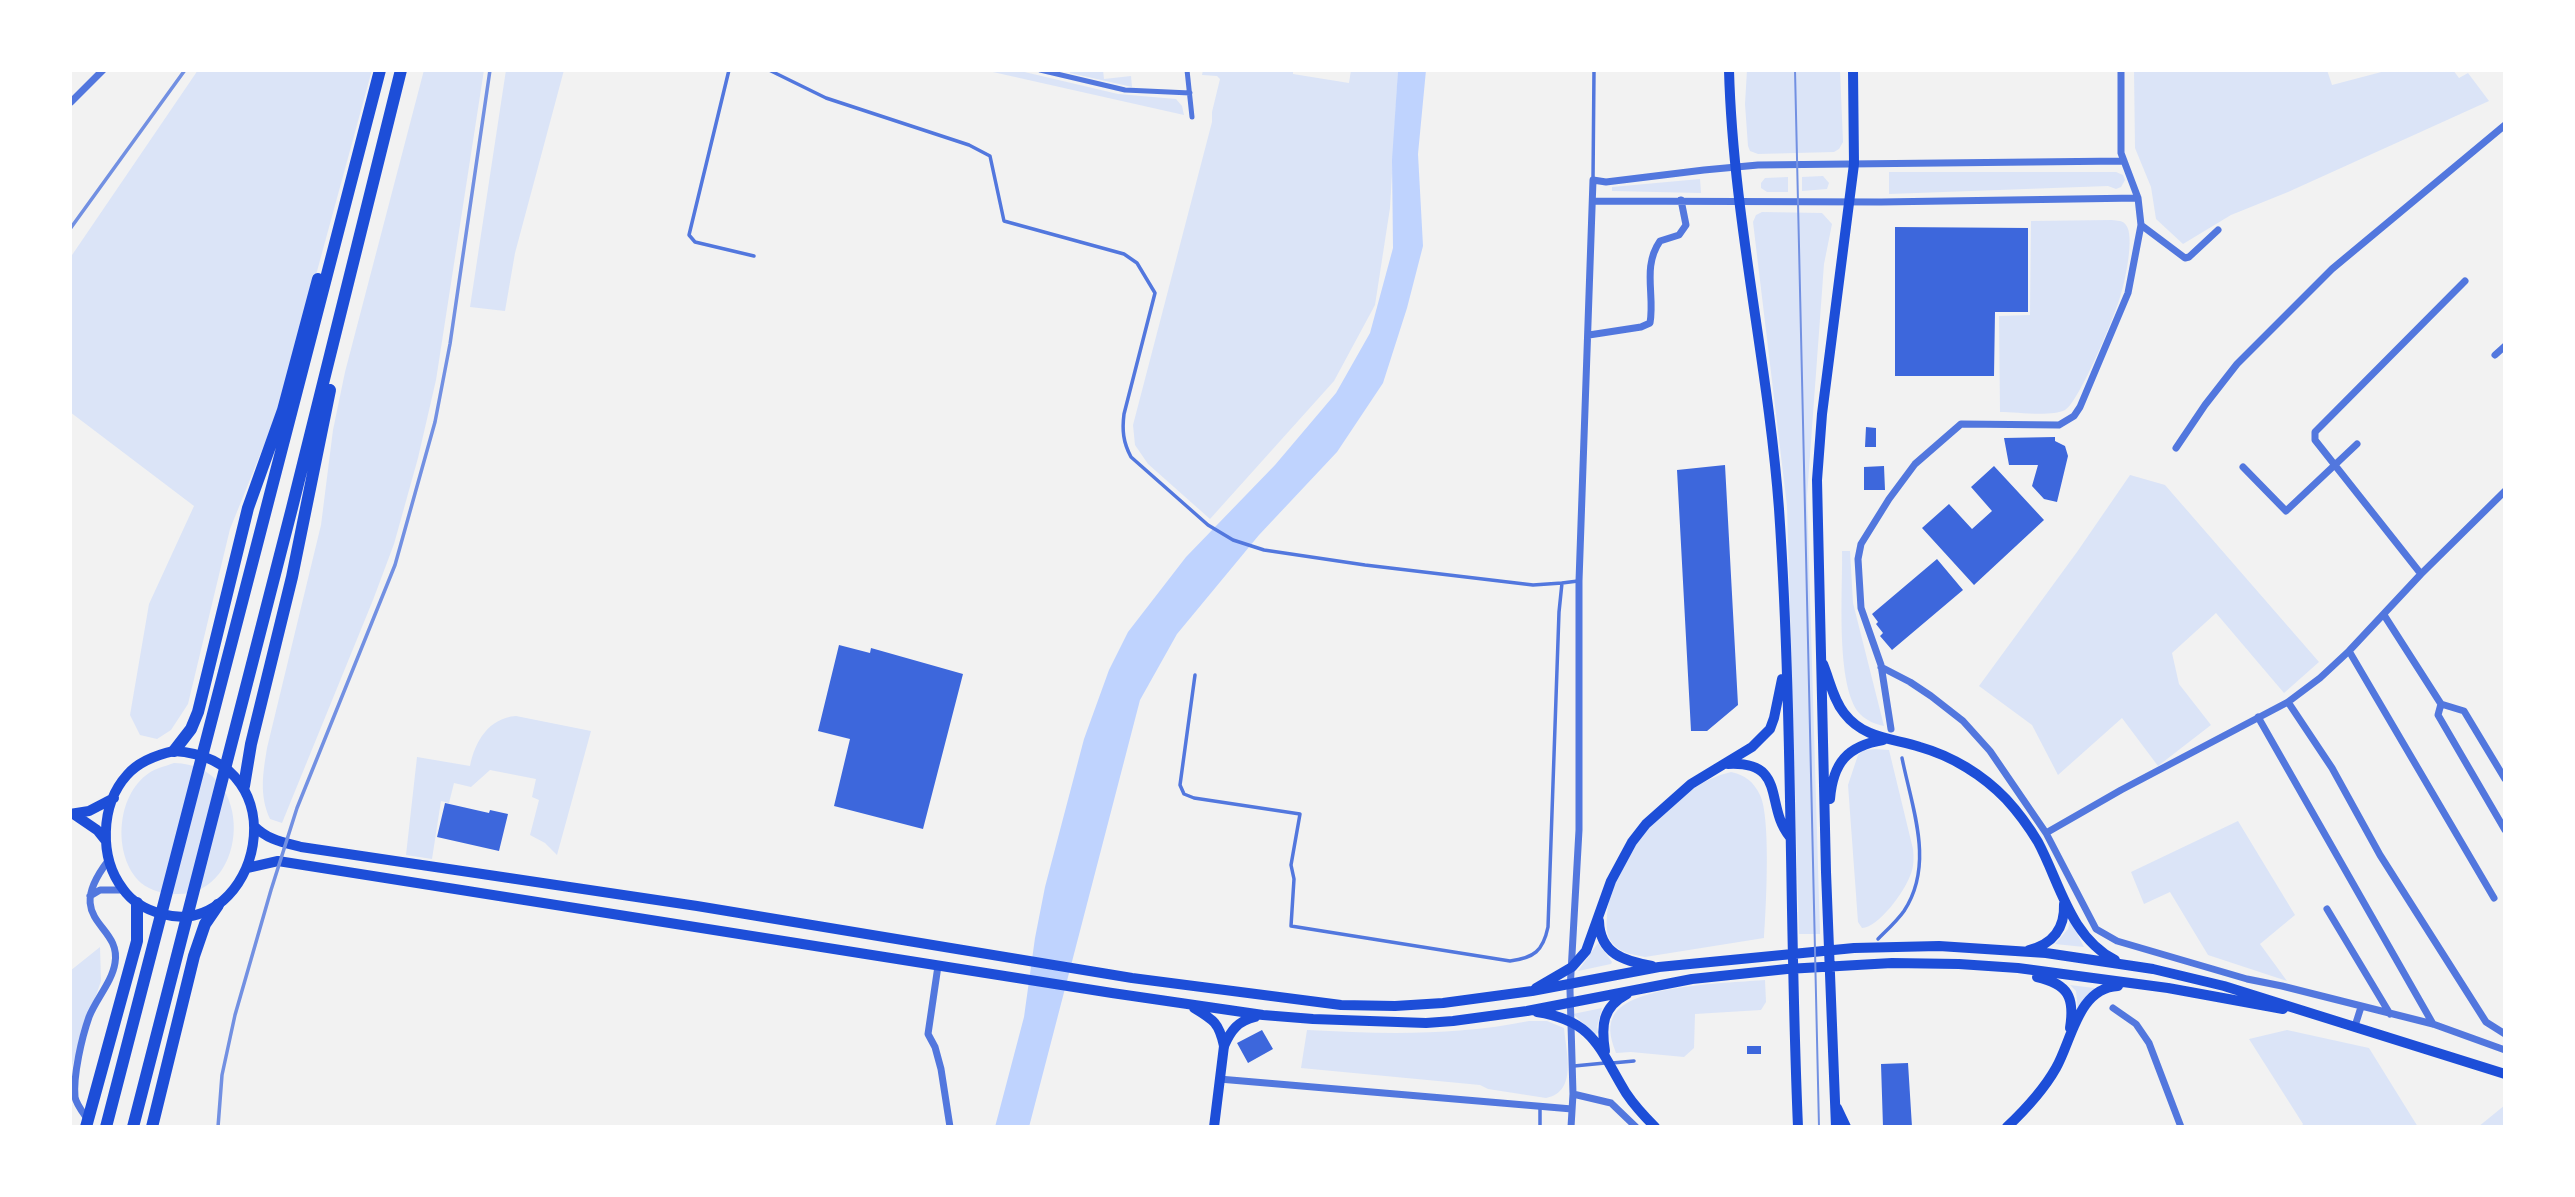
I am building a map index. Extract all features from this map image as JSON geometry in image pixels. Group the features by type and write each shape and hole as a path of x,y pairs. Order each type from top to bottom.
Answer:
{"highway":[{"path":"106,1127 270,502 378,70"},
{"path":"174,751 191,729 198,712 248,508 283,410 378,70"},
{"path":"133,1127 401,70"},
{"path":"244,786 251,744 311,491 328,398 367,238 382,151"},
{"path":"86,1127 137,941 137,903"},
{"path":"152,1127 194,956 205,924 218,905"}],"main road":[{"path":"1729,70 1734,166 1772,426 1779,511 1786,669 1798,1127"},
{"path":"1836,1127 1826,851 1818,455 1854,164 1853,70"},
{"path":"1821,658 1843,712 1857,727 1933,751 1972,770 2006,799 2042,837 2064,901 2087,940 2124,964"},
{"path":"254,826 265,836 301,847 697,906 1075,968 1341,1005 1420,1005 1532,991 1549,984 1572,967 1586,951 1620,862 1646,824 1691,784 1752,747 1769,729 1786,669"},
{"path":"1826,851 1832,778 1839,764 1858,747 1889,735"},
{"path":"174,751 204,755 232,772 244,786 254,826 247,868 230,895 202,913 185,917 151,911 123,890 108,861 105,841 114,798 125,777 134,768 157,755 174,751"},
{"path":"1725,765 1747,765 1763,772 1769,778 1780,821 1790,837"},
{"path":"73,815 114,798"},
{"path":"73,815 97,830 105,841"},
{"path":"247,868 269,862 288,862 1188,1005 1263,1015 1354,1022 1426,1023 1553,1010 1580,1001 1692,979 1867,964 1986,965 2018,968 2306,1012"},
{"path":"2025,951 2046,943 2056,935 2065,918 2064,901"},
{"path":"1599,915 1601,936 1612,953 1631,962 1659,967"},
{"path":"1549,984 1579,983 1689,963 1854,948 1939,946 2025,951 2124,964 2224,986 2505,1074"},
{"path":"2018,968 2060,985 2070,997 2072,1008 2067,1048"},
{"path":"2007,1127 2026,1110 2043,1089 2067,1048 2081,1011 2090,999 2109,986 2140,985"},
{"path":"1606,1054 1602,1035 1605,1015 1620,998 1636,989"},
{"path":"1188,1005 1210,1017 1220,1028 1224,1046"},
{"path":"1553,1010 1582,1028 1606,1054 1628,1096 1654,1127"},
{"path":"1214,1127 1224,1046 1240,1021 1263,1015"},
{"path":"1790,1127 1797,1102"},
{"path":"1835,1105 1846,1127"}],"street":[{"path":"71,102 103,70"},
{"path":"1040,70 1065,73 1125,90 1190,93"},
{"path":"1187,70 1192,117"},
{"path":"1889,735 1881,667 1861,608 1858,559 1861,544 1869,528 1915,464 1961,424 2059,425 2074,416 2128,293 2141,225 2138,198 2121,153 2121,70"},
{"path":"2176,448 2237,364 2332,269 2505,125"},
{"path":"1571,1127 1573,1094 1570,990 1579,830 1579,581 1593,180 1606,183 1734,166 2123,161"},
{"path":"1593,201 2138,198"},
{"path":"1589,335 1641,327 1650,323 1652,254 1660,241 1679,235 1686,225 1681,200"},
{"path":"2141,225 2185,258 2218,230"},
{"path":"2421,574 2315,440 2315,432 2465,281"},
{"path":"2495,355 2505,345"},
{"path":"2243,467 2286,511 2357,443"},
{"path":"2042,837 2288,702 2320,678 2349,651 2421,574 2504,495"},
{"path":"2384,615 2441,704 2463,711 2505,779"},
{"path":"2349,651 2494,898"},
{"path":"1881,667 1921,689 1963,721 1990,751 2096,929 2117,941 2176,959 2433,1024 2505,1050"},
{"path":"2288,702 2332,768 2380,855 2486,1022 2505,1034"},
{"path":"2441,704 2438,715 2505,830"},
{"path":"2258,717 2433,1024"},
{"path":"92,1127 75,1099 79,1058 89,1018 115,963 114,948 94,916 90,897 92,885 108,861"},
{"path":"90,897 100,890 123,890"},
{"path":"2327,909 2390,1014"},
{"path":"938,966 928,1034 941,1069 950,1127"},
{"path":"2356,1026 2361,1007"},
{"path":"2113,1008 2136,1024 2149,1042 2181,1127"},
{"path":"1219,1079 1572,1109"},
{"path":"1573,1094 1611,1103 1636,1127"}],"lane":[{"path":"729,70 689,235 695,242 754,256"},
{"path":"769,70 826,98 970,145 990,156 1004,221 1124,254 1137,263 1155,293 1125,414 1123,429 1126,446 1131,457 1208,525 1233,540 1264,550 1533,585 1579,581"},
{"path":"1593,180 1594,70"},
{"path":"1195,675 1180,785 1184,794 1194,798 1300,814 1291,865 1294,879 1292,926 1510,961 1525,959 1543,946 1548,927 1562,583"},
{"path":"1878,939 1903,911 1915,889 1920,869 1921,852 1902,758"},
{"path":"1572,1066 1634,1061"},
{"path":"1540,1106 1540,1127"}],"shaded area":[{"path":"198,70 372,70 281,403 230,529 188,704 171,730 157,739 140,735 130,715 149,604 194,506 70,412 70,258"},
{"path":"424,70 484,70 436,380 394,544 282,823 270,819 264,801 263,775 267,748 321,525 333,430 345,372"},
{"path":"506,70 564,70 515,253 505,311 470,307"},
{"path":"984,70 1016,70 1118,94 1176,99 1182,106 1184,115"},
{"path":"1071,70 1103,70 1104,79 1131,76 1132,87 1070,73"},
{"path":"1203,70 1293,70 1293,74 1349,83 1351,70 1398,70 1390,208 1375,305 1334,381 1210,519 1148,464 1135,445 1133,425 1212,122 1220,79 1217,76 1202,75"},
{"path":"1747,70 1840,70 1843,142 1839,149 1834,152 1758,154 1750,151 1745,104"},
{"path":"2134,70 2327,70 2332,85 2389,70 2453,70 2459,78 2468,73 2489,101 2231,215 2183,244 2156,219 2151,187 2135,148"},
{"path":"1889,172 2116,172 2123,175 2125,180 2121,187 2116,189 2108,186 1889,194"},
{"path":"1823,176 1829,183 1827,189 1802,191 1802,177"},
{"path":"1788,177 1788,192 1767,192 1761,188 1765,178"},
{"path":"1700,179 1701,193 1612,191 1612,187"},
{"path":"1762,212 1822,213 1832,224 1824,264 1807,496 1820,934 1799,934 1787,506 1753,222 1756,215"},
{"path":"2031,221 2123,222 2129,231 2127,269 2112,319 2079,392 2065,410 2059,412 2000,412 1999,316 2030,315"},
{"path":"2130,475 2165,485 2319,662 2284,693 2216,613 2172,653 2179,684 2211,725 2158,766 2122,718 2058,775 2032,725 1979,686"},
{"path":"1842,551 1850,551 1853,603 1884,726 1865,719 1860,714 1852,701 1847,682 1842,637"},
{"path":"516,716 591,731 557,855 545,843 530,835 539,800 532,797 536,779 490,770 471,787 454,783 449,803 441,801 432,859 406,855 417,757 470,766 485,732 498,721"},
{"path":"1864,750 1889,750 1913,849 1913,862 1907,883 1897,899 1876,922 1862,928 1858,922 1848,785 1858,755"},
{"path":"174,763 201,769 220,784 231,806 234,830 230,854 218,875 200,889 176,894 162,893 141,883 125,858 122,842 124,810 138,783 152,771"},
{"path":"1731,772 1751,782 1760,795 1763,806 1767,864 1764,938 1645,957 1618,949 1608,936 1607,916 1611,894 1633,848 1649,827 1688,792"},
{"path":"2238,821 2295,915 2260,944 2287,981 2208,955 2170,892 2144,904 2131,872"},
{"path":"2070,920 2084,947 2055,944 2068,929"},
{"path":"1598,943 1611,964 1578,971"},
{"path":"100,947 101,981 72,1066 70,1081 70,971"},
{"path":"1765,980 1766,1002 1761,1010 1695,1014 1694,1048 1684,1057 1616,1053 1610,1031 1613,1017 1622,1006 1638,998 1682,987"},
{"path":"2070,985 2102,989 2078,1011 2076,991"},
{"path":"1602,1008 1597,1027 1599,1033 1595,1034 1573,1014"},
{"path":"1547,1021 1564,1028 1568,1059 1566,1080 1563,1088 1546,1098 1488,1089 1480,1085 1301,1068 1307,1030 1418,1033"},
{"path":"2287,1030 2369,1048 2418,1127 2301,1127 2303,1124 2249,1039"},
{"path":"2505,1105 2505,1127 2478,1127"}],"water":[{"path":"1398,70 1426,70 1418,154 1423,246 1383,383 1337,452 1259,535 1177,634 1140,700 1029,1127 995,1127 1024,1017 1045,887 1084,739 1109,670 1128,632 1186,557 1275,465 1336,393 1370,333 1393,248 1392,160"}],"building":[{"path":"1895,227 2028,228 2028,312 1995,312 1994,376 1895,376"},
{"path":"1866,427 1876,428 1876,447 1865,447"},
{"path":"2055,437 2055,441 2065,446 2068,456 2057,502 2044,499 2032,486 2038,465 2009,465 2004,438"},
{"path":"1725,465 1738,705 1707,731 1691,731 1677,470"},
{"path":"1884,466 1885,490 1864,490 1864,467"},
{"path":"1994,466 2044,520 1974,585 1922,528 1949,504 1972,529 1992,511 1971,487"},
{"path":"1937,559 1963,590 1892,650 1880,636 1883,633 1872,614"},
{"path":"839,645 870,653 871,648 963,674 923,829 834,806 850,739 818,731"},
{"path":"445,803 489,813 490,810 508,814 499,851 437,837"},
{"path":"1262,1030 1273,1049 1248,1063 1237,1043"},
{"path":"1747,1046 1761,1046 1761,1054 1747,1054"},
{"path":"1908,1063 1912,1127 1883,1127 1881,1064"}],"tram line":[{"path":"1795,70 1819,1127"}],"railway":[{"path":"70,229 185,70"},
{"path":"218,1127 222,1075 235,1015 271,890 297,808 395,565 435,422 450,344 490,70"}]}
